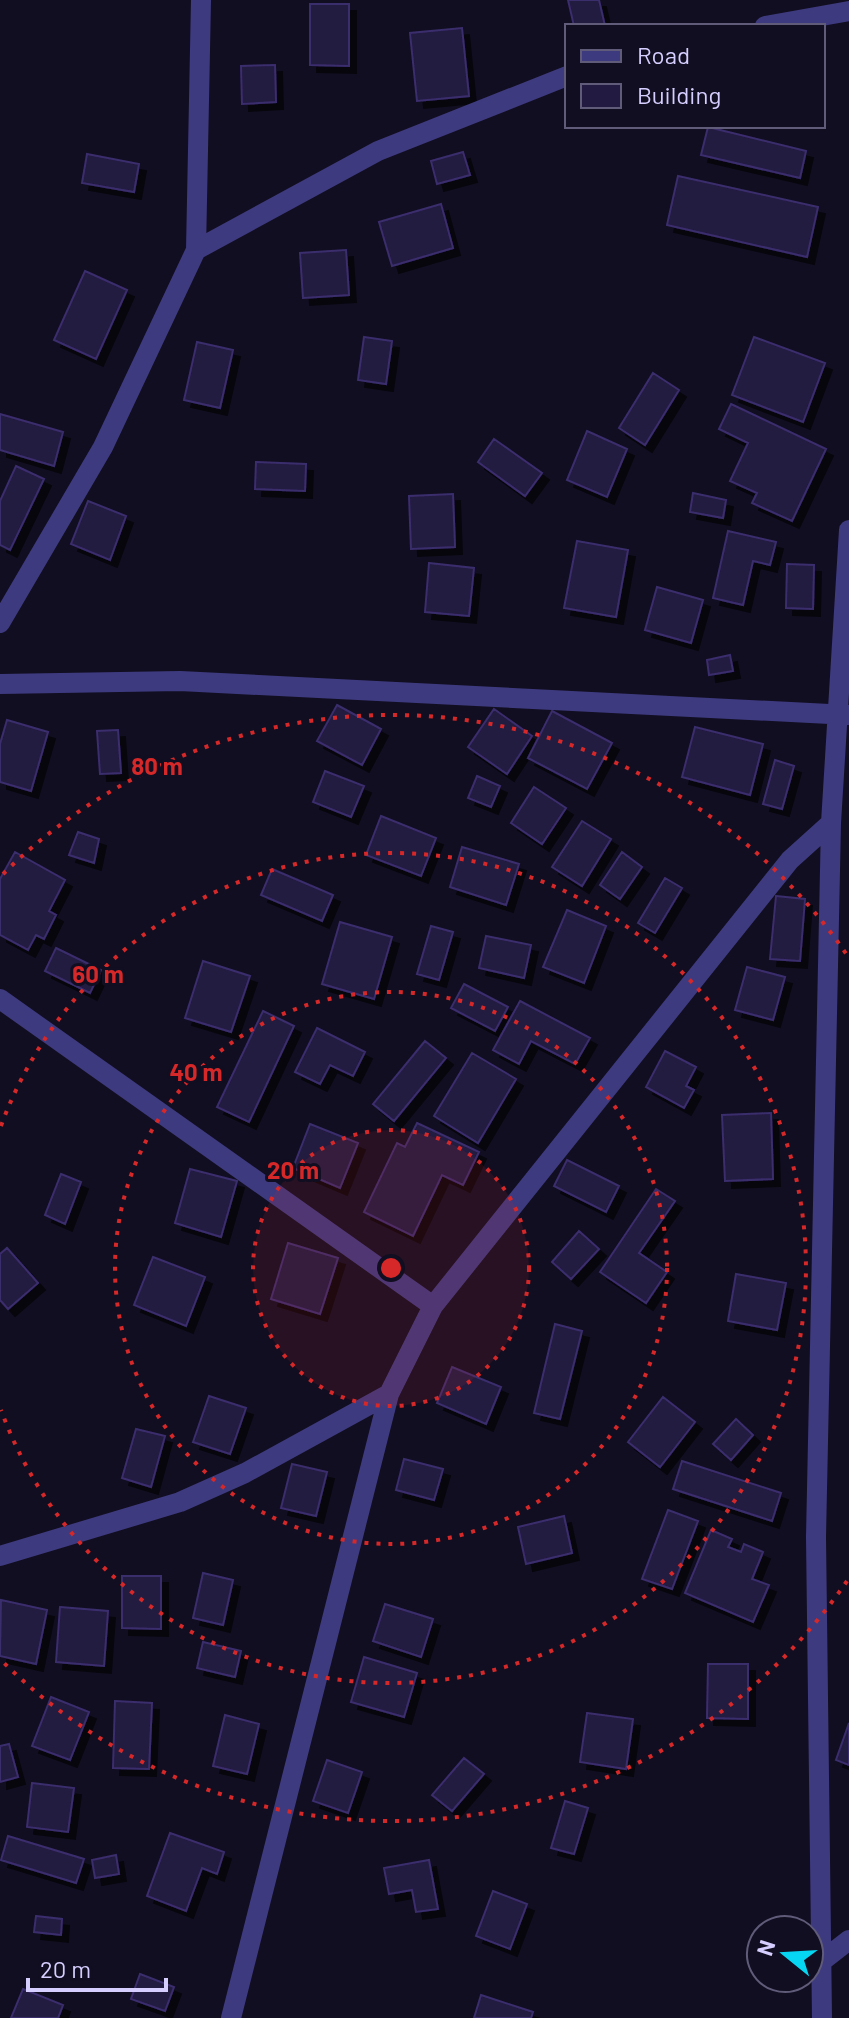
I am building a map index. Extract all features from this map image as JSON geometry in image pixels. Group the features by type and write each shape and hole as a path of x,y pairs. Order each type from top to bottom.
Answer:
{"street":[{"path":"0,623 103,447 196,250 201,0"},
{"path":"776,24 849,11"},
{"path":"196,250 378,151 565,77"},
{"path":"821,1914 816,1537 831,823 844,715 849,530"},
{"path":"0,684 180,681 844,715"},
{"path":"231,2018 389,1394 433,1306 790,860 831,823"},
{"path":"0,999 433,1306"},
{"path":"0,1556 180,1502 245,1473 389,1394"},
{"path":"825,1959 849,1940"},
{"path":"822,1994 822,2018"}],"building":[{"path":"568,0 599,0 605,24 574,24"},
{"path":"310,4 349,4 349,66 310,65"},
{"path":"462,28 469,96 417,101 410,33"},
{"path":"275,65 276,102 242,104 241,66"},
{"path":"708,128 806,151 800,178 701,155"},
{"path":"463,152 470,175 437,184 431,161"},
{"path":"87,154 139,164 134,192 82,183"},
{"path":"678,176 818,207 807,257 667,225"},
{"path":"441,204 453,248 392,266 379,222"},
{"path":"346,250 349,295 303,298 300,253"},
{"path":"85,271 127,290 96,359 54,340"},
{"path":"364,337 392,341 386,384 358,380"},
{"path":"754,337 825,363 803,422 732,395"},
{"path":"197,342 233,350 220,408 184,400"},
{"path":"653,373 679,390 645,445 619,428"},
{"path":"731,404 826,449 792,521 752,503 757,493 730,481 748,443 719,429"},
{"path":"0,414 63,432 54,466 0,450"},
{"path":"587,431 627,449 607,497 567,480"},
{"path":"494,439 542,473 525,496 478,462"},
{"path":"256,462 306,464 305,491 255,489"},
{"path":"16,466 44,479 10,550 0,545 0,501"},
{"path":"693,493 726,500 723,518 690,512"},
{"path":"453,494 455,547 411,549 409,496"},
{"path":"88,501 126,516 110,560 71,544"},
{"path":"728,531 776,542 770,565 753,561 743,605 713,598"},
{"path":"577,541 628,550 616,617 564,608"},
{"path":"429,563 474,568 469,616 425,612"},
{"path":"787,564 814,565 813,609 786,608"},
{"path":"657,587 703,600 691,643 645,630"},
{"path":"730,655 733,671 709,675 707,660"},
{"path":"337,705 381,729 362,765 317,741"},
{"path":"494,709 532,736 507,774 468,747"},
{"path":"552,711 612,743 587,789 528,758"},
{"path":"7,720 48,732 31,791 0,782 0,744"},
{"path":"695,727 763,744 750,795 682,777"},
{"path":"118,730 121,773 100,774 97,731"},
{"path":"775,760 794,766 782,809 763,804"},
{"path":"325,771 364,786 351,817 313,802"},
{"path":"477,776 500,786 491,807 468,798"},
{"path":"534,787 566,808 542,844 511,823"},
{"path":"381,816 436,838 421,876 366,855"},
{"path":"582,821 611,839 582,886 552,867"},
{"path":"78,832 99,839 94,863 69,855"},
{"path":"462,847 519,864 506,905 450,887"},
{"path":"15,852 65,880 49,911 56,915 44,939 36,935 28,950 0,935 0,879"},
{"path":"622,852 642,867 620,899 600,885"},
{"path":"272,869 333,895 322,921 261,895"},
{"path":"665,878 682,888 655,933 638,923"},
{"path":"776,896 805,899 800,961 770,959"},
{"path":"567,910 606,926 584,983 543,967"},
{"path":"340,922 392,937 374,999 322,984"},
{"path":"431,926 453,932 439,980 417,974"},
{"path":"486,936 531,945 524,978 479,968"},
{"path":"56,948 101,970 90,993 45,971"},
{"path":"203,961 250,976 231,1032 185,1018"},
{"path":"747,967 785,977 773,1020 735,1010"},
{"path":"464,984 508,1007 495,1031 451,1008"},
{"path":"520,1001 590,1038 575,1064 531,1041 519,1064 493,1050"},
{"path":"263,1011 294,1026 249,1122 217,1107"},
{"path":"317,1028 365,1052 353,1076 330,1065 320,1084 295,1072"},
{"path":"425,1041 446,1058 394,1121 373,1104"},
{"path":"665,1051 696,1067 686,1086 694,1090 684,1108 646,1087"},
{"path":"472,1053 516,1079 478,1143 434,1116"},
{"path":"771,1113 773,1179 725,1181 722,1115"},
{"path":"417,1123 479,1152 463,1185 442,1175 413,1236 364,1212 397,1143 405,1147"},
{"path":"310,1124 358,1143 340,1188 293,1168"},
{"path":"567,1160 619,1186 606,1212 554,1186"},
{"path":"190,1169 237,1181 221,1237 175,1223"},
{"path":"61,1174 81,1182 65,1224 45,1215"},
{"path":"656,1189 675,1201 639,1253 667,1272 646,1303 600,1272"},
{"path":"579,1231 599,1249 571,1279 552,1262"},
{"path":"288,1243 338,1258 320,1314 271,1299"},
{"path":"7,1248 38,1283 8,1309 0,1300 0,1254"},
{"path":"153,1257 205,1277 186,1326 134,1305"},
{"path":"736,1274 786,1283 777,1330 728,1321"},
{"path":"555,1324 582,1331 560,1419 534,1413"},
{"path":"452,1367 501,1387 486,1424 437,1403"},
{"path":"209,1396 246,1408 230,1454 193,1442"},
{"path":"663,1397 695,1422 660,1467 628,1442"},
{"path":"736,1419 753,1435 731,1460 713,1444"},
{"path":"136,1429 165,1436 151,1487 122,1478"},
{"path":"404,1459 443,1469 434,1500 396,1490"},
{"path":"682,1461 781,1493 772,1521 673,1489"},
{"path":"292,1464 327,1472 316,1516 281,1508"},
{"path":"668,1510 698,1521 672,1589 642,1579"},
{"path":"564,1516 572,1553 526,1564 518,1527"},
{"path":"711,1530 732,1539 728,1547 741,1552 744,1544 763,1552 752,1579 769,1585 753,1622 685,1593"},
{"path":"203,1573 233,1580 223,1625 193,1618"},
{"path":"122,1576 161,1576 161,1629 122,1628"},
{"path":"1,1600 47,1610 36,1664 0,1656"},
{"path":"385,1604 433,1619 421,1657 373,1641"},
{"path":"60,1607 108,1611 104,1666 56,1662"},
{"path":"203,1642 241,1651 235,1677 197,1668"},
{"path":"364,1657 417,1673 404,1717 351,1702"},
{"path":"708,1664 748,1664 748,1719 707,1718"},
{"path":"51,1697 89,1712 70,1760 32,1746"},
{"path":"115,1701 152,1703 149,1769 113,1768"},
{"path":"587,1713 633,1719 626,1769 580,1762"},
{"path":"225,1715 259,1724 247,1774 213,1766"},
{"path":"849,1723 849,1765 836,1760"},
{"path":"9,1744 18,1777 0,1782 0,1746"},
{"path":"464,1758 484,1774 452,1811 432,1795"},
{"path":"327,1760 362,1772 348,1813 313,1801"},
{"path":"32,1783 74,1788 68,1832 27,1827"},
{"path":"565,1801 588,1808 574,1854 551,1848"},
{"path":"170,1833 224,1852 217,1874 202,1868 186,1911 147,1896"},
{"path":"8,1836 84,1859 76,1883 1,1860"},
{"path":"116,1855 119,1874 95,1878 92,1860"},
{"path":"429,1860 438,1909 416,1912 412,1890 389,1894 384,1868"},
{"path":"493,1891 527,1904 510,1949 476,1936"},
{"path":"36,1916 62,1919 61,1935 34,1932"},
{"path":"140,1974 174,1987 165,2011 131,1999"},
{"path":"23,1989 63,2005 58,2018 11,2018"},
{"path":"481,1995 533,2012 531,2018 474,2018"}]}
